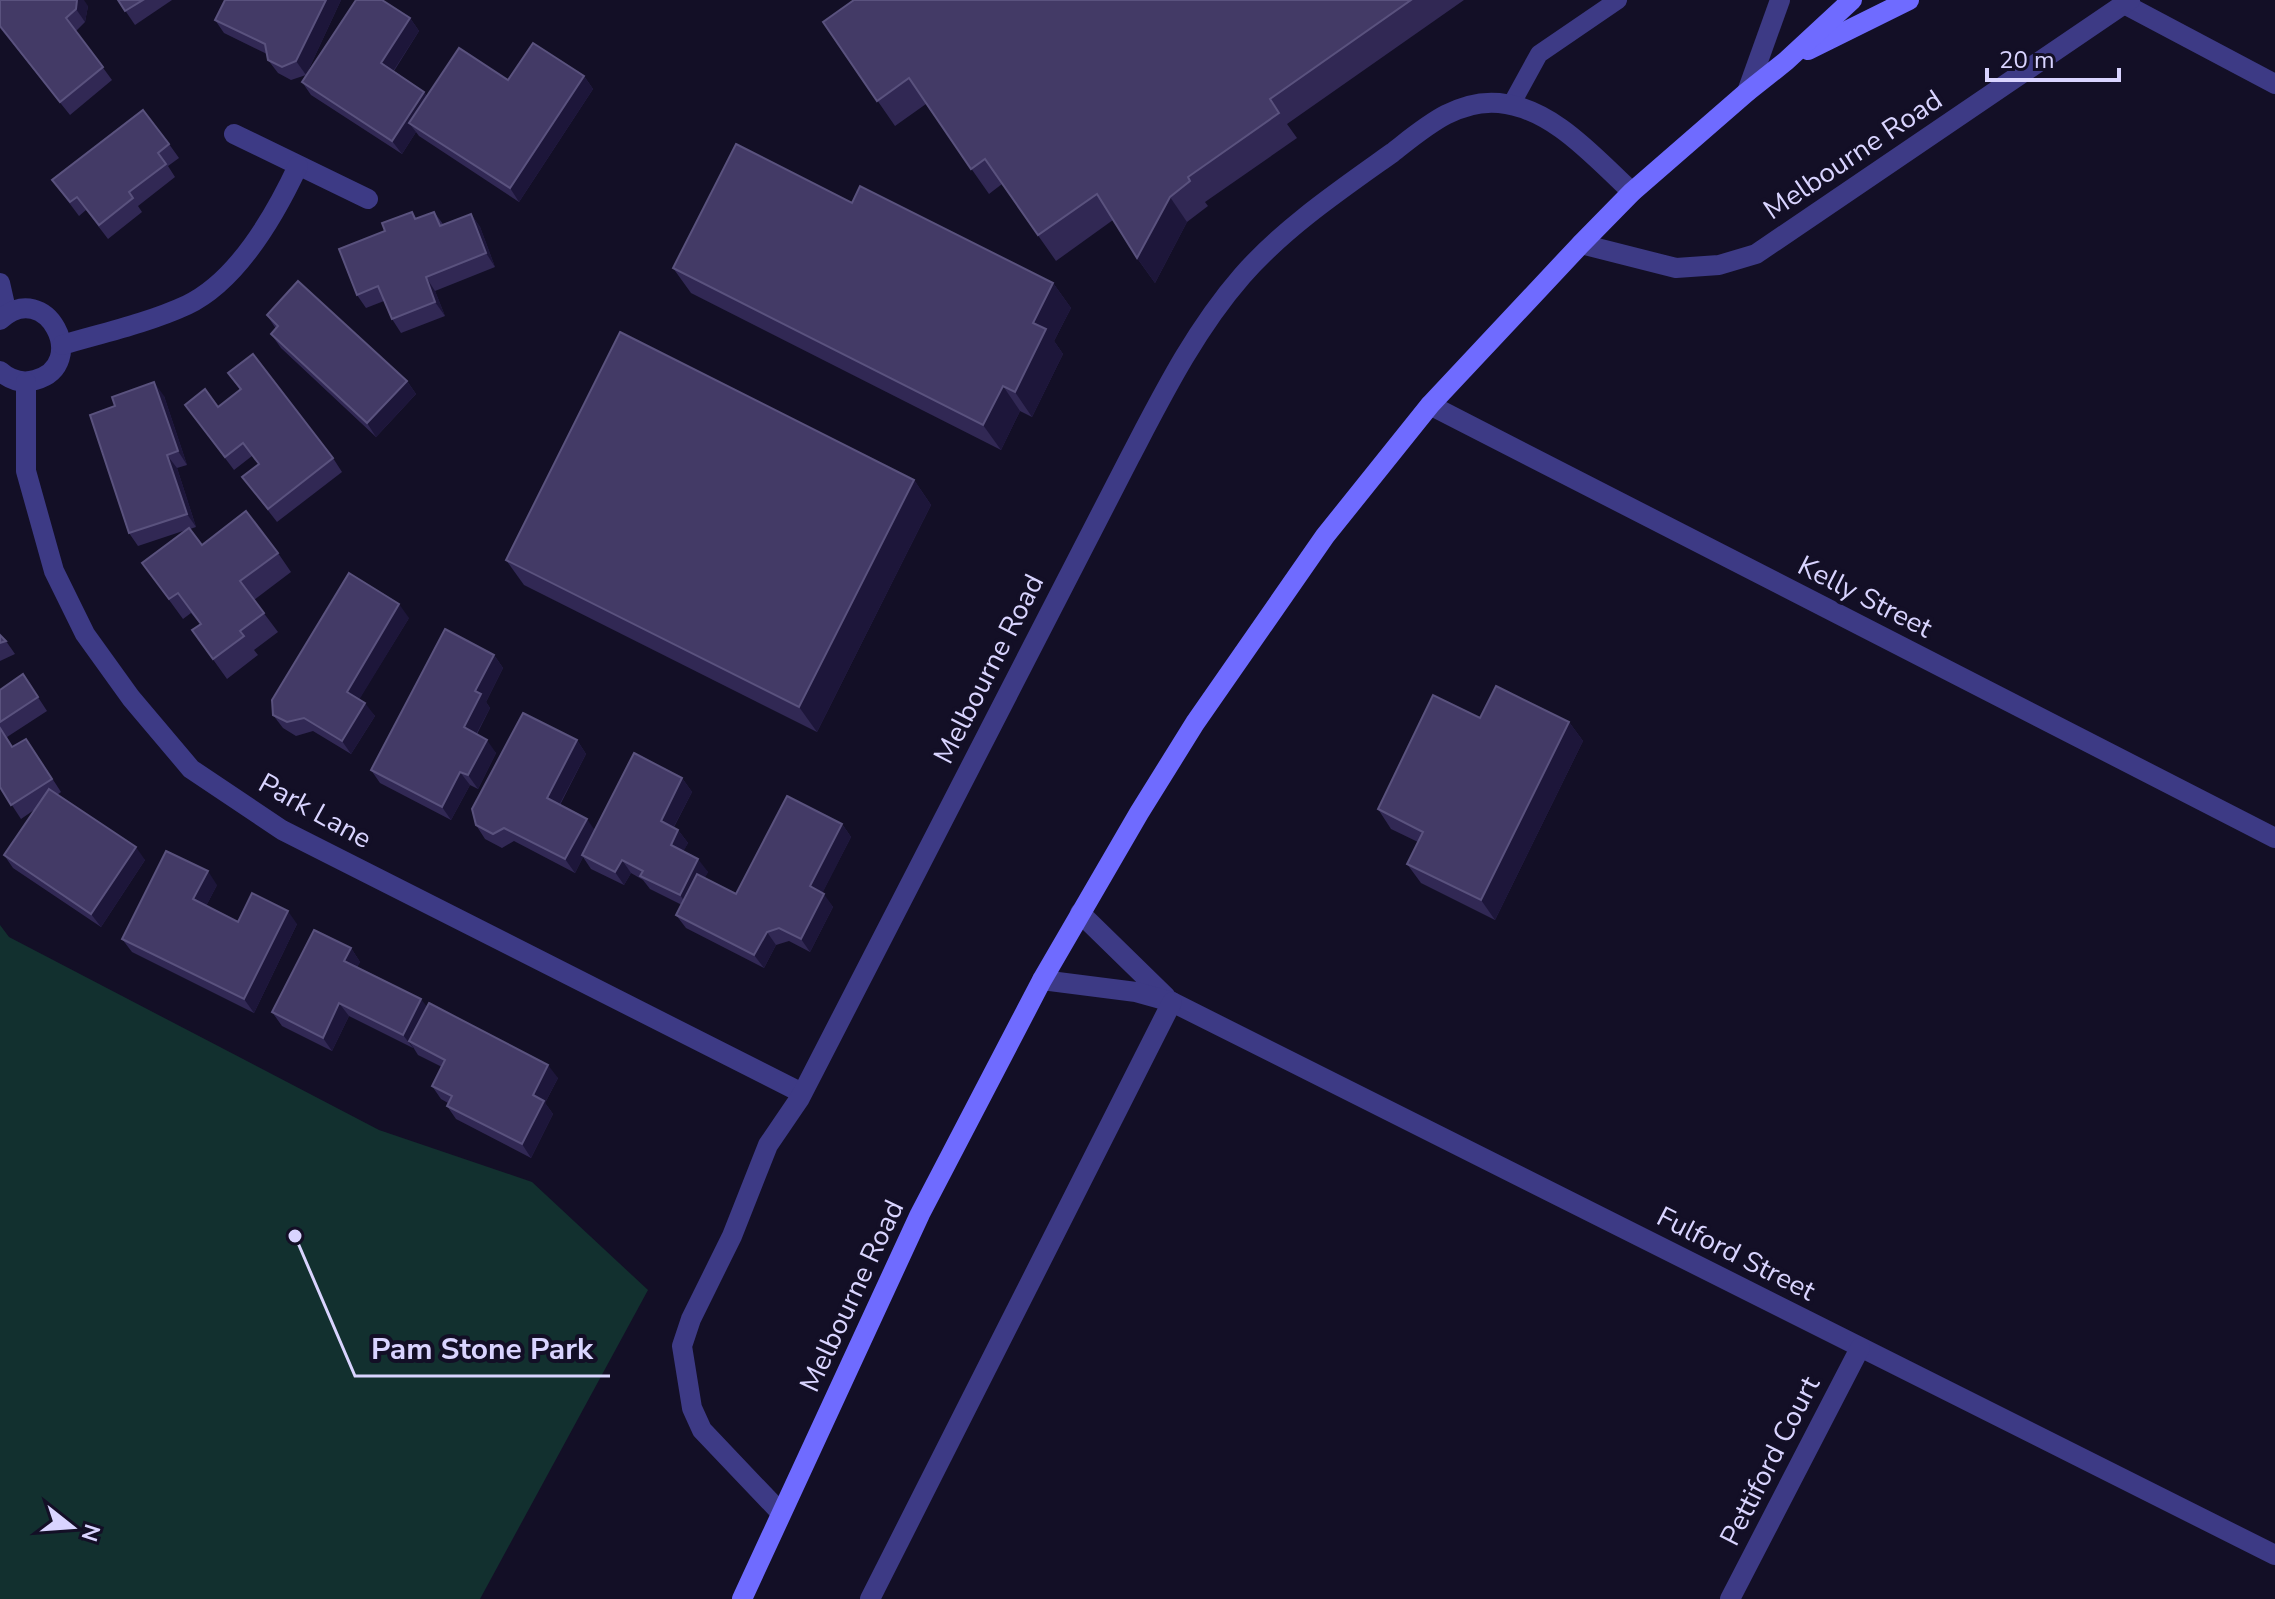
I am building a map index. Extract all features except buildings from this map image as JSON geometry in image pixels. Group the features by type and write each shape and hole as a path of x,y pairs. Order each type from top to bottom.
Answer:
{"main road":[{"name":"Melbourne Road","path":"742,1599 920,1214 1042,980 1195,723 1307,561 1430,405 1581,244 1632,192 1786,61 1852,0"},
{"name":"Melbourne Road","path":"1786,61 1909,0"}],"street":[{"path":"1747,92 1780,0"},
{"name":"Melbourne Road","path":"1581,244 1676,268 1719,265 1756,254 2127,2"},
{"path":"2127,2 2275,84"},
{"name":"Melbourne Road","path":"781,1513 702,1430 692,1408 682,1346 691,1319 732,1236 768,1145 802,1093 1166,387 1224,298 1257,260 1322,203 1444,114 1483,102 1531,111 1567,133 1632,192"},
{"path":"234,134 368,199"},
{"path":"62,345 188,305 218,284 245,254 279,206 298,166"},
{"path":"0,283 3,317 21,309 35,310 49,317 58,329 62,345 59,360 50,372 39,379 26,382 13,380 0,371"},
{"name":"Park Lane","path":"26,382 26,471 54,571 85,634 131,698 191,769 282,830 802,1093"},
{"name":"Kelly Street","path":"1430,405 2275,838"},
{"name":"Fulford Street","path":"1080,913 1172,1002"},
{"name":"Fulford Street","path":"1042,980 1136,992 1172,1002 2275,1555"},
{"path":"870,1599 1172,1002"},
{"name":"Pettiford Court","path":"1730,1599 1860,1348"}],"lane":[{"path":"1511,105 1539,54 1618,0"}],"green space":[{"path":"0,925 9,937 379,1130 532,1182 648,1290 480,1599 0,1599"}],"place":[{"name":"Pam Stone Park","path":"295,1236"}]}
